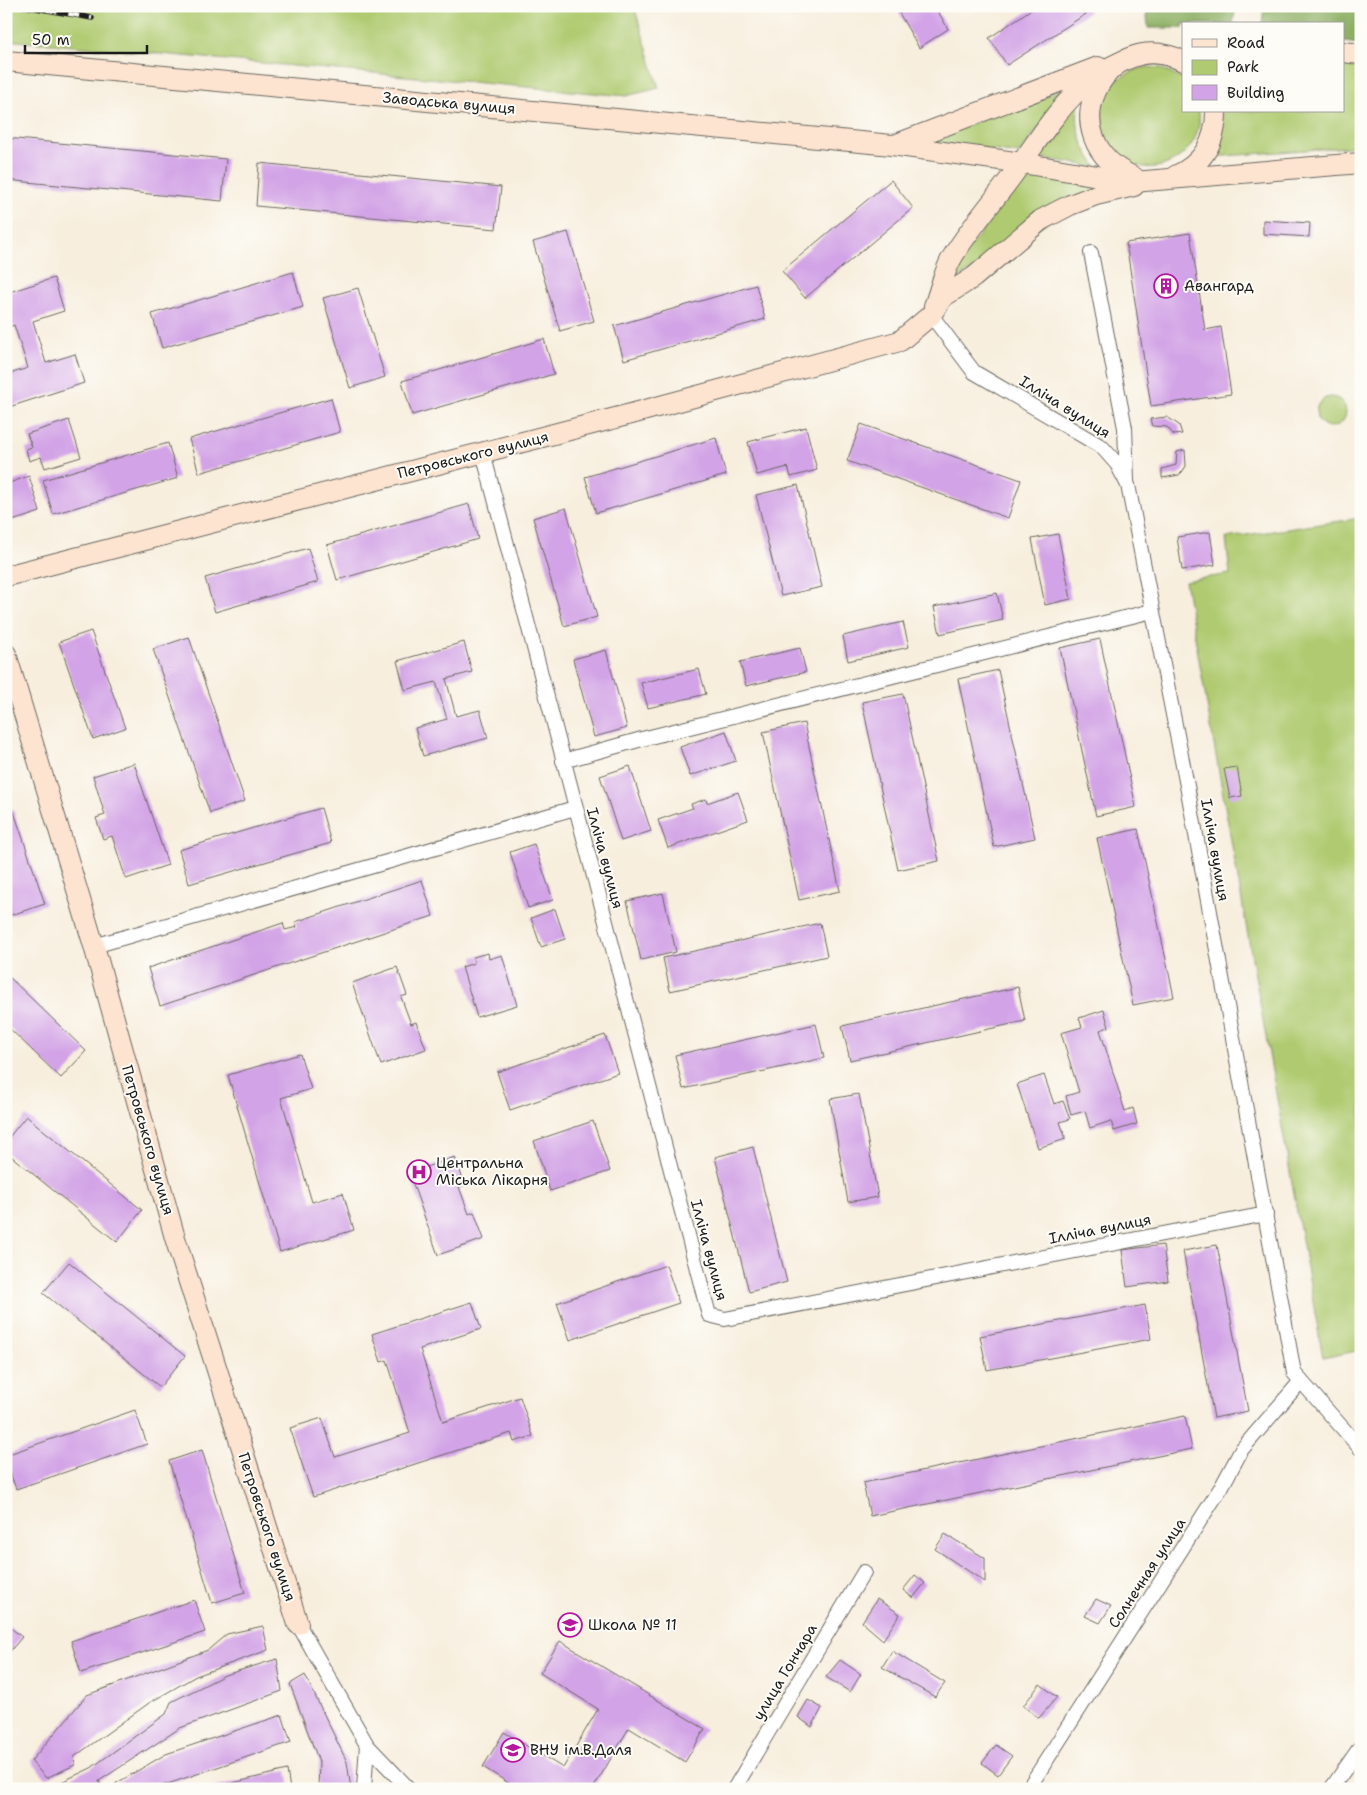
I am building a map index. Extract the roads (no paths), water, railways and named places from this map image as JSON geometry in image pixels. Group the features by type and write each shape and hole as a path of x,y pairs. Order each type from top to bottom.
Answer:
{"main road":[{"path":"892,145 1118,59 1182,48"},
{"path":"1344,52 1361,54"},
{"path":"931,315 952,258 1057,112 1087,82 1119,61 1139,55 1156,53 1172,56 1182,61"},
{"path":"1139,55 1119,63 1104,77 1094,94 1090,114 1092,134 1101,153 1115,168 1134,177 1155,180 1361,163"},
{"name":"Заводська вулиця","path":"6,61 892,145 1022,163 1133,182 1155,180"},
{"path":"1155,180 1172,178 1188,171 1201,159 1211,144 1216,127 1216,112"},
{"name":"Петровського вулиця","path":"6,576 483,453 900,341 931,315 943,298 974,277 1042,220 1056,211 1096,195 1155,180"},
{"name":"Петровського вулиця","path":"6,654 94,946 175,1238 298,1624"}],"street":[{"path":"1091,253 1125,428 1128,485"},
{"name":"Ілліча вулиця","path":"931,315 974,372 1102,447 1117,464 1128,485 1188,791 1294,1373 1361,1449"},
{"name":"Ілліча вулиця","path":"483,453 709,1315 725,1319 1266,1214"},
{"path":"563,760 642,738 1152,611"},
{"path":"94,946 575,808"},
{"name":"Солнечная улица","path":"1028,1789 1222,1486 1242,1449 1301,1381"},
{"name":"улица Гончара","path":"734,1789 864,1572"},
{"path":"298,1624 367,1745 409,1789"},
{"path":"364,1789 367,1745"},
{"path":"1331,1789 1361,1746"}],"railway":[{"path":"25,6 92,18"}],"place":[{"name":"Авангард","path":"1166,286"},
{"name":"Центральна Міська Лікарня","path":"419,1172"},
{"name":"Школа № 11","path":"570,1625"},
{"name":"ВНУ ім.В.Даля","path":"513,1750"}]}
